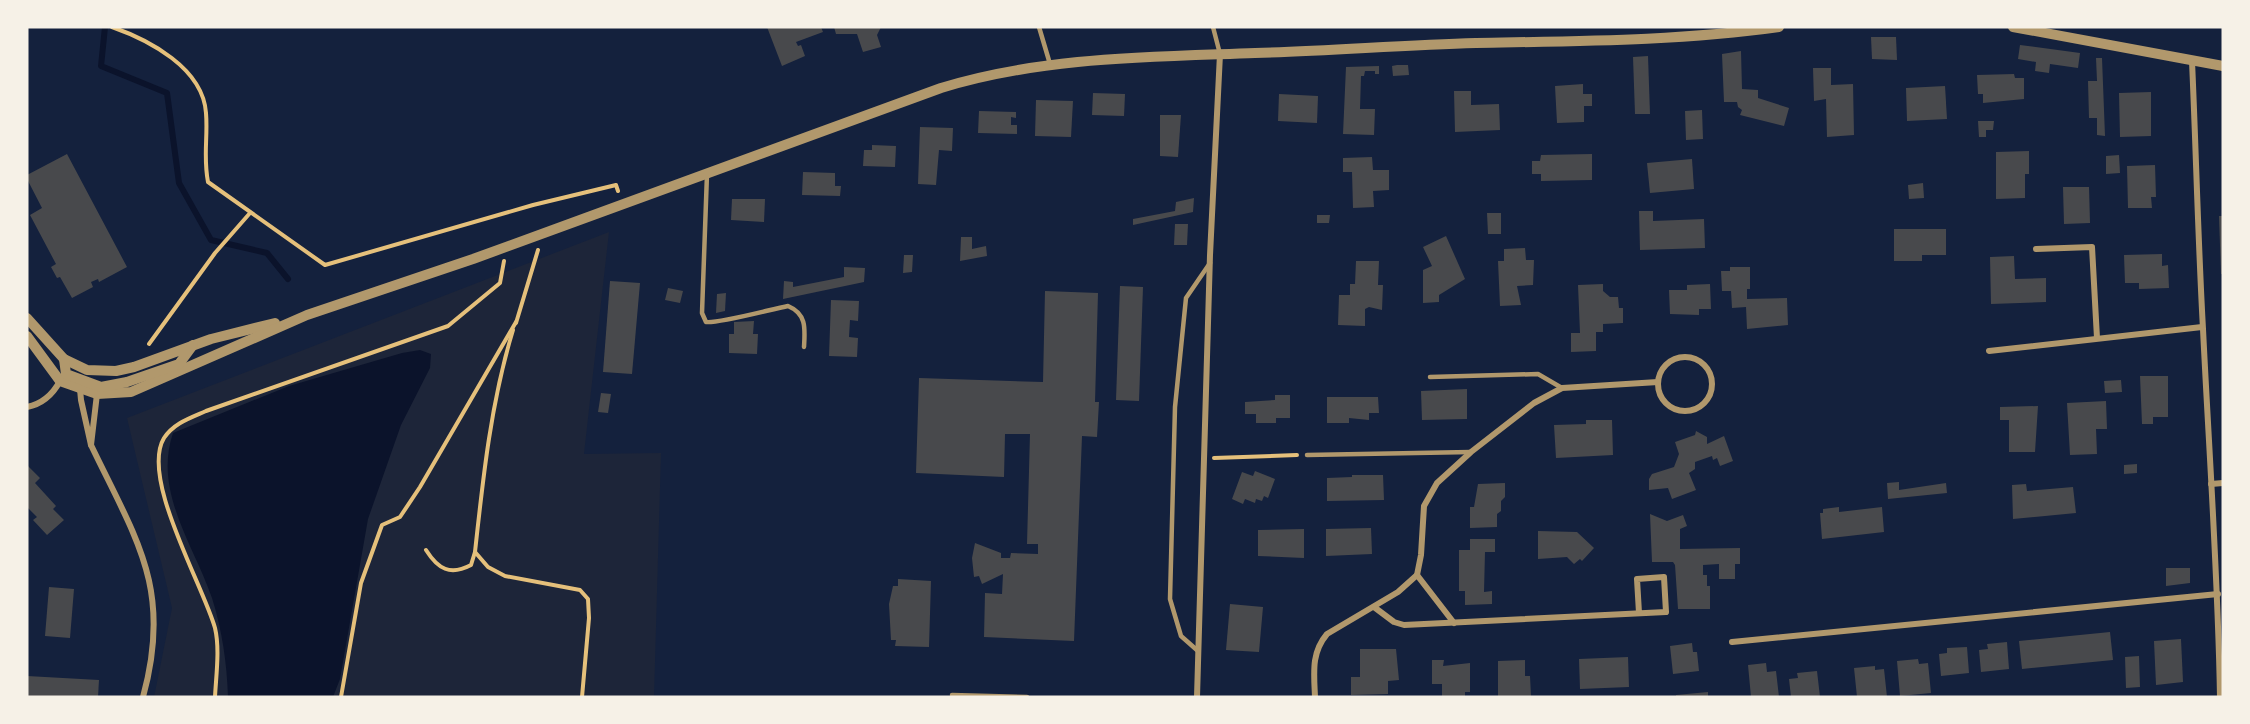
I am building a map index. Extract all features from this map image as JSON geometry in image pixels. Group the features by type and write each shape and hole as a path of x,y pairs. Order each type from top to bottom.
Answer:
{"street":[{"path":"27,318 64,359 87,370 116,371 134,367 193,345 307,315 507,246 707,171 941,88 1005,71 1050,64 1220,54 1432,44 1636,39 1739,33 1779,27"},
{"path":"2013,27 2223,66"},
{"path":"1197,697 1210,263 1220,54"},
{"path":"2192,61 2202,327 2218,594 2220,697"},
{"path":"2036,249 2092,248 2097,338"},
{"path":"27,336 63,378 97,394 131,392 307,315"},
{"path":"1989,351 2202,327"},
{"path":"83,386 101,387 128,382 179,364 193,345"},
{"path":"1688,358 1704,365 1709,373 1711,390 1702,405 1687,411 1678,410 1664,402 1658,382 1663,368 1670,362 1688,358"},
{"path":"27,406 36,405 54,392 63,378 64,359"},
{"path":"1315,697 1314,660 1320,642 1327,634 1374,607 1417,575 1421,555 1424,506 1437,483 1471,452 1534,403 1562,388 1658,382"},
{"path":"83,386 81,400 92,445 144,556 154,599 155,636 142,697"},
{"path":"92,445 97,394"},
{"path":"2211,484 2223,483"},
{"path":"1417,575 1454,623"},
{"path":"1374,607 1394,622 1404,625 1666,612 1665,577 1637,579 1639,613"},
{"path":"1732,642 2218,594"}],"lane":[{"path":"1039,27 1050,64"},
{"path":"1213,27 1220,54"},
{"path":"707,171 702,313 706,322 714,324 729,318 788,306 796,309 803,318 804,347"},
{"path":"1199,652 1181,636 1170,600 1175,407 1186,298 1210,263"},
{"path":"1430,377 1538,374 1562,388"},
{"path":"1307,455 1471,452"},
{"path":"952,695 1027,697"}],"path":[{"path":"112,27 129,33 177,62 198,87 206,111 204,159 208,182 325,265 533,205 616,185 624,202"},
{"path":"134,367 215,253 250,213"},
{"path":"426,550 435,564 444,570 459,571 471,565 476,552 484,469 502,366 544,232"},
{"path":"215,697 215,630 161,490 158,458 164,439 177,423 206,411 448,326 500,283 507,246"},
{"path":"341,697 360,583 382,525 399,517 420,487 516,322"},
{"path":"1205,458 1307,455"},
{"path":"476,552 488,567 505,576 580,590 588,598 589,618 582,697"}],"shaded area":[{"path":"609,232 584,454 661,453 654,697 154,697 172,608 127,418"},
{"path":"420,350 431,354 430,368 401,425 368,519 340,679 333,697 228,697 223,647 216,610 178,518 172,497 168,476 168,455 173,433 289,386 402,353"}],"building":[{"path":"767,27 821,27 823,32 796,42 798,46 801,45 805,56 782,66"},
{"path":"834,27 881,27 877,35 881,47 863,52 857,34 836,34"},
{"path":"1871,37 1896,37 1897,60 1872,59"},
{"path":"2020,45 2080,53 2078,68 2050,64 2049,73 2035,71 2036,62 2018,59"},
{"path":"1741,51 1742,89 1758,90 1758,98 1789,108 1784,126 1740,115 1742,110 1738,107 1737,102 1724,102 1722,54"},
{"path":"1648,56 1650,114 1635,114 1633,57"},
{"path":"2096,58 2102,58 2105,136 2097,135 2097,118 2089,118 2088,81 2097,81"},
{"path":"1408,65 1409,75 1393,76 1392,66"},
{"path":"1379,66 1379,74 1375,74 1375,71 1365,71 1364,76 1361,76 1360,109 1375,109 1374,135 1343,134 1346,67"},
{"path":"1813,68 1831,68 1831,85 1853,84 1854,135 1827,137 1826,99 1814,101"},
{"path":"2014,74 2015,78 2024,78 2024,99 1983,103 1983,94 1978,94 1977,75"},
{"path":"1583,84 1583,94 1592,94 1592,106 1584,106 1584,122 1557,123 1555,86"},
{"path":"1945,86 1947,119 1907,121 1906,88"},
{"path":"1454,91 1471,91 1471,105 1499,104 1500,130 1455,132"},
{"path":"2151,92 2151,136 2120,137 2119,93"},
{"path":"1093,93 1125,94 1124,116 1092,115"},
{"path":"1279,94 1318,96 1317,123 1278,121"},
{"path":"1036,100 1073,101 1071,137 1035,136"},
{"path":"1702,110 1703,139 1686,140 1685,111"},
{"path":"979,111 1016,112 1016,118 1011,117 1011,125 1017,125 1017,134 978,133"},
{"path":"1160,115 1181,115 1178,157 1160,156"},
{"path":"1978,121 1994,121 1993,130 1986,130 1986,137 1979,137"},
{"path":"920,127 953,128 952,151 939,150 936,185 918,184"},
{"path":"872,145 896,146 895,167 863,166 864,150 872,150"},
{"path":"2029,151 2029,174 2025,174 2025,198 1996,199 1996,152"},
{"path":"67,154 127,267 99,282 98,279 91,282 93,287 72,298 60,277 57,278 51,267 56,264 30,215 42,208 27,179 27,175"},
{"path":"1592,154 1592,180 1541,181 1541,174 1532,174 1532,161 1540,161 1541,155"},
{"path":"2119,155 2120,173 2106,174 2106,156"},
{"path":"1372,157 1373,170 1389,170 1389,190 1373,191 1374,207 1353,208 1352,172 1343,172 1343,158"},
{"path":"1692,159 1694,189 1650,193 1647,163"},
{"path":"2155,165 2156,197 2151,197 2152,208 2128,208 2127,166"},
{"path":"803,172 835,173 835,186 841,186 840,196 802,195"},
{"path":"1923,183 1924,198 1909,199 1908,185"},
{"path":"2063,187 2089,187 2090,223 2064,224"},
{"path":"1194,198 1193,212 1133,225 1133,219 1175,211 1176,202"},
{"path":"732,199 765,199 764,222 731,220"},
{"path":"1639,211 1653,211 1653,221 1704,219 1705,248 1640,250"},
{"path":"1487,213 1501,213 1501,234 1488,234"},
{"path":"1317,215 1330,215 1329,223 1317,223"},
{"path":"2219,216 2223,216 2223,274 2221,274"},
{"path":"1175,224 1188,224 1187,245 1174,245"},
{"path":"1894,229 1946,229 1946,255 1922,255 1922,261 1894,261"},
{"path":"1446,236 1465,279 1439,295 1439,302 1423,303 1423,270 1432,266 1423,247"},
{"path":"961,237 972,237 972,249 986,246 987,256 960,261"},
{"path":"1525,248 1526,260 1534,260 1533,285 1517,286 1521,305 1500,306 1498,261 1504,261 1504,249"},
{"path":"2162,254 2162,266 2168,265 2169,288 2139,289 2139,283 2125,283 2124,255"},
{"path":"904,255 913,255 912,272 903,273"},
{"path":"2014,256 2015,279 2046,278 2046,302 1991,304 1990,257"},
{"path":"1356,261 1379,261 1378,285 1383,285 1382,310 1369,307 1365,309 1365,326 1338,325 1339,295 1350,295 1350,284 1355,284"},
{"path":"844,267 865,268 864,282 783,299 784,281 793,282 793,287 844,277"},
{"path":"1730,267 1750,267 1750,289 1747,289 1747,299 1787,298 1788,325 1747,329 1746,307 1732,308 1731,291 1722,291 1721,271 1730,271"},
{"path":"610,281 640,283 632,374 603,372"},
{"path":"1603,284 1603,291 1610,297 1618,297 1619,308 1623,308 1623,323 1603,324 1603,332 1596,332 1596,351 1571,352 1571,333 1580,333 1578,285"},
{"path":"1710,284 1711,309 1699,309 1699,315 1670,314 1669,290 1687,290 1687,285"},
{"path":"1120,286 1143,287 1139,401 1116,400"},
{"path":"668,288 683,291 680,303 665,300"},
{"path":"1045,291 1098,293 1095,402 1099,402 1097,437 1082,436 1074,641 984,637 985,593 1002,594 1003,574 982,584 979,576 974,577 972,558 975,543 1001,553 1001,558 1010,558 1011,553 1038,554 1038,544 1027,544 1030,434 1005,434 1004,477 916,473 919,378 1043,382"},
{"path":"726,293 725,311 716,313 717,294"},
{"path":"831,300 859,301 858,321 850,320 849,337 858,338 857,357 829,356"},
{"path":"754,321 753,334 758,334 757,354 729,353 729,334 734,334 734,322"},
{"path":"2140,376 2168,376 2168,417 2153,417 2153,424 2142,424"},
{"path":"2121,380 2122,392 2105,393 2104,381"},
{"path":"1467,389 1467,419 1422,420 1421,391"},
{"path":"601,393 611,394 608,413 598,412"},
{"path":"1275,395 1290,395 1290,418 1276,418 1276,423 1256,423 1256,414 1245,414 1245,402 1275,400"},
{"path":"1327,397 1378,397 1379,413 1369,413 1369,420 1349,418 1349,423 1327,423"},
{"path":"2106,401 2107,429 2096,429 2097,454 2070,455 2067,403"},
{"path":"2038,406 2035,452 2009,452 2009,420 2000,420 2000,407"},
{"path":"1586,420 1612,420 1613,455 1556,458 1554,425 1586,424"},
{"path":"1696,431 1707,437 1707,444 1724,436 1733,461 1720,466 1717,458 1713,460 1712,456 1695,462 1695,469 1689,473 1696,490 1672,499 1668,488 1649,490 1649,479 1652,474 1674,467 1679,454 1675,442 1695,435"},
{"path":"2137,464 2137,473 2124,474 2124,465"},
{"path":"28,466 40,478 35,483 56,506 53,509 64,520 47,535 33,520 37,517 27,507"},
{"path":"1255,471 1275,479 1268,498 1264,496 1262,501 1256,499 1255,503 1245,499 1243,504 1232,499 1242,472 1253,476"},
{"path":"1352,475 1383,475 1384,500 1327,501 1327,478 1352,477"},
{"path":"1899,482 1899,490 1946,483 1947,493 1888,499 1887,483"},
{"path":"1505,483 1505,497 1501,501 1501,511 1497,514 1497,527 1470,528 1470,507 1474,507 1478,484"},
{"path":"2026,484 2027,491 2073,487 2076,513 2013,519 2012,485"},
{"path":"1839,507 1839,512 1882,507 1884,532 1822,539 1820,513 1823,513 1823,509"},
{"path":"1650,514 1667,521 1683,515 1687,526 1680,529 1680,549 1740,548 1740,564 1735,564 1735,579 1719,579 1719,564 1703,565 1703,575 1707,575 1707,586 1710,586 1710,609 1678,609 1675,565 1673,562 1652,562"},
{"path":"1371,528 1372,554 1326,556 1326,529"},
{"path":"1304,529 1304,558 1258,556 1258,530"},
{"path":"1538,531 1577,532 1594,548 1582,561 1580,559 1574,564 1567,557 1538,559"},
{"path":"1470,539 1495,539 1495,552 1485,552 1484,592 1492,591 1492,604 1465,605 1465,591 1459,591 1459,550 1470,550"},
{"path":"2166,568 2190,568 2190,583 2166,586"},
{"path":"898,579 931,581 929,647 895,646 896,640 891,640 889,604 893,586 898,586"},
{"path":"49,587 74,589 70,638 45,636"},
{"path":"1230,604 1263,607 1259,652 1226,650"},
{"path":"2110,632 2113,660 2022,669 2019,641"},
{"path":"2181,639 2183,682 2156,685 2154,641"},
{"path":"2007,642 2009,669 1981,672 1979,650 1988,649 1987,644"},
{"path":"1692,643 1693,652 1697,652 1699,671 1673,674 1670,646"},
{"path":"1967,647 1969,673 1941,676 1939,654 1947,653 1947,648"},
{"path":"1360,649 1396,649 1399,680 1388,681 1388,694 1351,695 1351,677 1360,677"},
{"path":"2139,656 2140,687 2126,688 2125,657"},
{"path":"1628,657 1629,687 1580,689 1579,659"},
{"path":"1918,659 1919,664 1928,663 1931,693 1900,696 1897,661"},
{"path":"1432,660 1444,660 1443,666 1470,663 1470,692 1465,692 1465,697 1442,697 1442,684 1432,684"},
{"path":"1525,660 1525,676 1530,676 1531,696 1498,697 1498,661"},
{"path":"1766,663 1767,672 1776,671 1779,697 1751,697 1748,665"},
{"path":"1875,666 1875,670 1884,669 1887,697 1857,697 1854,668"},
{"path":"1817,671 1820,697 1791,697 1789,679 1798,678 1797,673"},
{"path":"27,676 99,680 98,697 27,697"},
{"path":"1708,692 1708,697 1676,697 1676,695"}],"waterway":[{"path":"105,27 101,66 167,93 179,183 211,240 267,253 288,279"}]}
